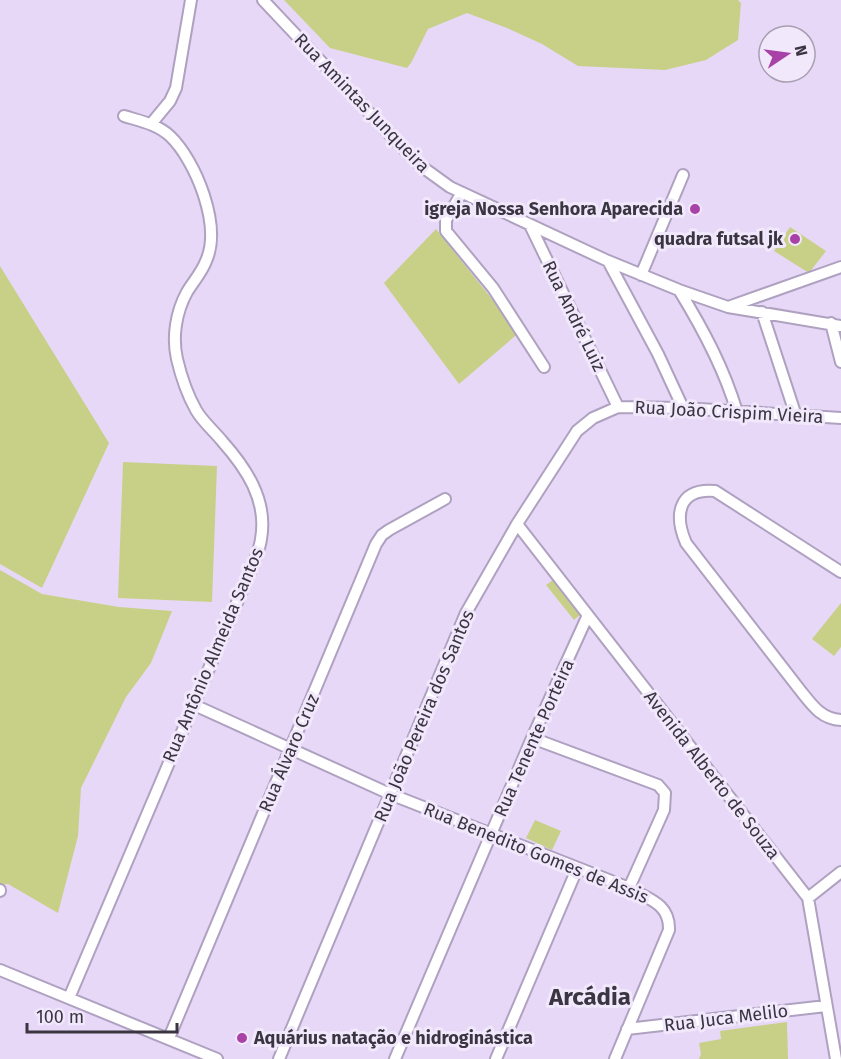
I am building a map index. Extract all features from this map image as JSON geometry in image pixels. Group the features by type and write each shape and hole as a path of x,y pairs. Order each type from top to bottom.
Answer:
{"street":[{"path":"151,124 170,101 176,88 191,0"},
{"name":"Rua Amintas Junqueira","path":"262,0 421,165 461,194 641,275 728,307 836,324"},
{"name":"Rua Antônio Almeida Santos","path":"69,998 253,565 261,539 262,520 258,498 250,476 196,412 187,392 177,356 178,313 207,261 211,242 211,223 192,168 180,148 168,135 151,124 124,116"},
{"path":"641,275 683,175"},
{"path":"461,194 446,220 446,231 493,288 544,367"},
{"name":"Rua André Luiz","path":"530,225 618,407"},
{"path":"608,261 658,354 683,408"},
{"path":"728,307 841,267"},
{"path":"679,290 713,350 730,388 737,412"},
{"path":"762,312 796,417"},
{"path":"836,324 841,362"},
{"name":"Rua João Crispim Vieira","path":"618,407 683,408 796,417 841,418"},
{"name":"Rua João Pereira dos Santos","path":"279,1059 466,613 517,524 577,431 593,418 618,407"},
{"path":"841,573 715,491 704,490 694,493 684,501 678,514 680,530 686,543 800,690 818,712 831,720 841,720"},
{"name":"Rua Álvaro Cruz","path":"169,1038 376,544 389,530 445,499"},
{"name":"Avenida Alberto de Souza","path":"517,524 808,898 836,1059"},
{"name":"Rua Tenente Porteira","path":"395,1059 532,738 588,615"},
{"name":"Rua Benedito Gomes de Assis","path":"192,704 390,794 629,888 657,903 666,912 669,930 616,1058"},
{"path":"532,738 658,785 665,793 664,810 629,888"},
{"path":"496,1059 577,869"},
{"path":"808,898 841,872"},
{"path":"0,970 217,1059"},
{"name":"Rua Juca Melilo","path":"627,1029 826,1006"}],"green space":[{"path":"284,0 738,0 741,3 738,40 706,60 665,70 578,66 542,44 467,13 428,29 407,68 330,48"},
{"name":"quadra futsal jk","path":"790,227 826,251 809,273 774,251"},
{"path":"436,229 507,318 521,331 459,384 384,283"},
{"path":"0,266 109,443 42,588 0,564"},
{"path":"123,462 217,466 212,602 118,598"},
{"path":"0,570 42,594 119,607 172,611 151,663 126,697 81,788 78,836 58,913 8,884 0,885"},
{"path":"553,580 581,614 574,620 546,585"},
{"path":"841,603 841,647 834,656 812,639"},
{"path":"535,820 561,831 552,850 526,838"},
{"path":"787,1022 788,1059 699,1059 701,1054 699,1043 721,1039 720,1031"}],"place":[{"name":"igreja Nossa Senhora Aparecida","path":"695,209"},
{"name":"quadra futsal jk","path":"795,239"},
{"name":"Aquárius natação e hidroginástica","path":"242,1038"}],"district":[{"name":"Arcádia","path":"590,997"}]}
